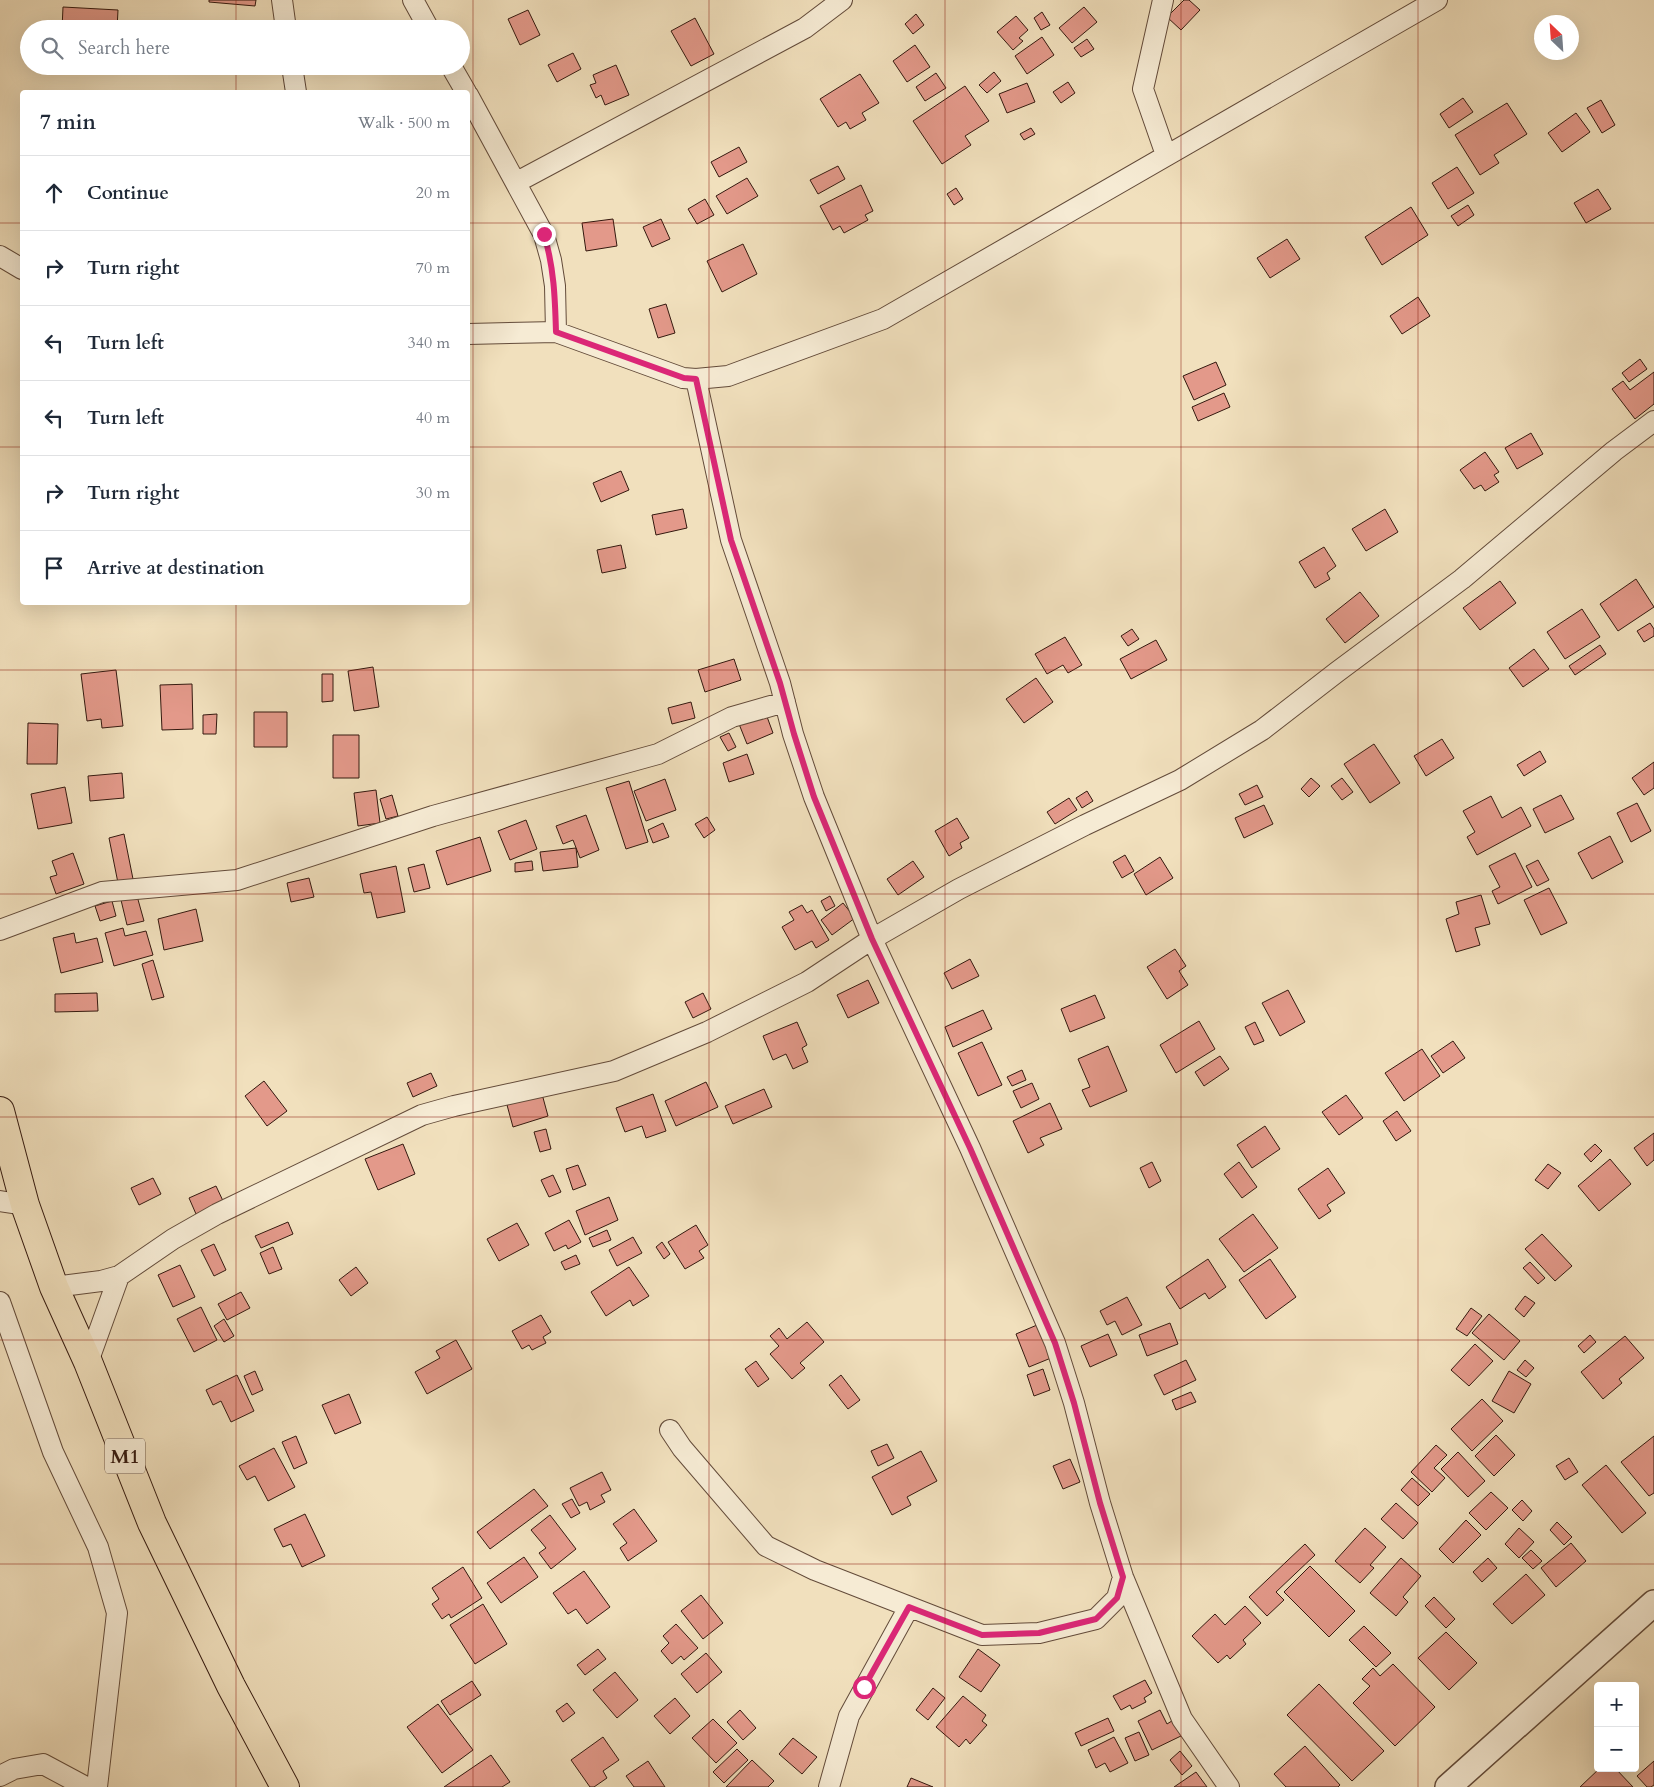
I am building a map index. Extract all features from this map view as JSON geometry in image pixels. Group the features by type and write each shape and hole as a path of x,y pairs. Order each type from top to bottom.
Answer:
{"highway":[{"name":"M1","path":"0,1111 13,1203 88,1362 152,1523 231,1686 285,1787"}],"street":[{"path":"282,0 285,20"},
{"path":"413,0 423,20"},
{"path":"517,182 805,28 842,0"},
{"path":"1163,0 1143,89 1166,155"},
{"path":"470,334 556,332 684,378 696,379 728,376 883,319 1437,0"},
{"path":"293,75 296,90"},
{"path":"455,75 465,90"},
{"path":"470,99 544,234 552,260 555,286 556,332"},
{"path":"0,256 20,267"},
{"path":"696,379 731,540 785,702 814,797 872,939 970,1148 1055,1343 1074,1403 1100,1503 1123,1577 1182,1719 1228,1787"},
{"path":"54,1287 101,1281 120,1276 173,1239 217,1214 422,1115 454,1106 614,1072 708,1032 807,982 872,939 968,885 1085,825 1180,780 1262,730 1462,579 1614,451 1654,421"},
{"path":"0,930 102,892 238,880 433,816 658,754 732,717 785,702"},
{"path":"88,1362 120,1276"},
{"path":"0,1302 53,1452 98,1547 118,1612 97,1787"},
{"path":"670,1430 682,1448 766,1546 815,1570 982,1635 1039,1633 1096,1619 1117,1598 1123,1577"},
{"path":"1448,1787 1654,1602"},
{"path":"829,1787 849,1716 909,1607"},
{"path":"0,1776 14,1769 43,1764 86,1787"}],"building":[{"path":"209,0 256,0 255,6 209,2"},
{"path":"1184,0 1189,0 1200,10 1181,30 1167,17"},
{"path":"63,7 118,10 117,20 62,20"},
{"path":"1084,7 1097,22 1072,43 1059,28"},
{"path":"528,10 540,35 520,45 508,19"},
{"path":"1042,12 1050,25 1041,30 1034,18"},
{"path":"916,14 924,25 913,34 905,24"},
{"path":"1016,16 1028,30 1019,38 1023,41 1013,50 997,32"},
{"path":"695,18 714,54 691,66 671,31"},
{"path":"1042,37 1054,55 1027,74 1015,56"},
{"path":"1087,39 1094,49 1081,57 1074,48"},
{"path":"915,45 930,67 907,82 893,61"},
{"path":"573,53 581,69 557,82 548,65"},
{"path":"616,65 629,95 605,105 601,95 596,98 590,85 596,83 593,75"},
{"path":"994,72 1001,81 987,93 979,85"},
{"path":"936,73 946,88 925,101 916,87"},
{"path":"860,74 879,103 862,113 866,120 850,129 846,122 838,127 820,99"},
{"path":"1068,82 1075,93 1061,103 1053,92"},
{"path":"1027,83 1035,102 1007,113 999,94"},
{"path":"965,86 989,121 965,136 971,145 942,164 913,121"},
{"path":"1463,98 1473,112 1449,128 1440,114"},
{"path":"1601,100 1615,125 1602,133 1587,108"},
{"path":"1507,103 1527,134 1494,155 1499,163 1480,175 1455,135"},
{"path":"1576,113 1590,132 1562,152 1548,133"},
{"path":"1031,128 1035,134 1024,140 1020,134"},
{"path":"739,147 747,162 719,177 711,162"},
{"path":"838,166 845,179 818,194 810,180"},
{"path":"1457,167 1474,193 1448,209 1432,183"},
{"path":"747,178 758,196 727,214 716,196"},
{"path":"861,185 873,211 865,215 868,220 844,233 840,226 833,230 820,206"},
{"path":"956,188 963,199 954,205 947,194"},
{"path":"1598,189 1611,209 1586,223 1574,203"},
{"path":"705,199 714,215 697,224 688,209"},
{"path":"1468,205 1474,215 1458,226 1451,216"},
{"path":"1411,207 1428,235 1382,265 1365,237"},
{"path":"613,219 617,246 586,251 582,223"},
{"path":"661,219 670,239 652,247 643,227"},
{"path":"1287,239 1300,259 1270,278 1257,258"},
{"path":"743,244 757,274 722,292 707,261"},
{"path":"1418,297 1430,316 1402,334 1390,316"},
{"path":"666,304 675,333 658,338 649,309"},
{"path":"1640,359 1647,369 1629,382 1622,373"},
{"path":"1216,362 1226,385 1194,400 1183,376"},
{"path":"1654,372 1654,404 1635,419 1612,389 1623,381 1630,390"},
{"path":"1224,393 1230,407 1198,421 1192,407"},
{"path":"1531,433 1543,454 1517,469 1505,448"},
{"path":"1485,452 1499,472 1494,475 1499,482 1485,491 1481,485 1474,489 1460,470"},
{"path":"621,471 629,490 601,502 593,483"},
{"path":"683,509 687,528 656,535 652,515"},
{"path":"1385,509 1398,532 1366,551 1352,529"},
{"path":"621,545 626,568 602,573 597,550"},
{"path":"1324,547 1336,566 1327,573 1330,579 1315,588 1299,562"},
{"path":"1636,579 1654,607 1618,631 1600,604"},
{"path":"1500,581 1516,603 1480,630 1463,608"},
{"path":"1360,592 1379,616 1345,643 1326,619"},
{"path":"1582,609 1600,637 1565,659 1547,632"},
{"path":"1650,623 1654,629 1654,636 1644,642 1637,631"},
{"path":"1132,629 1139,639 1128,646 1121,636"},
{"path":"1065,637 1082,665 1068,673 1063,665 1047,674 1035,654"},
{"path":"1156,640 1167,660 1131,679 1120,659"},
{"path":"1600,645 1606,654 1575,675 1569,666"},
{"path":"1534,649 1549,669 1523,687 1509,668"},
{"path":"734,659 741,680 705,692 698,670"},
{"path":"373,667 379,707 354,711 348,671"},
{"path":"116,670 123,726 102,728 101,719 87,721 81,674"},
{"path":"322,674 333,674 333,701 322,702"},
{"path":"1036,678 1053,702 1024,723 1006,699"},
{"path":"192,684 193,729 162,730 160,685"},
{"path":"691,702 695,718 672,724 668,708"},
{"path":"254,712 287,712 287,747 254,747"},
{"path":"217,714 216,734 203,734 203,715"},
{"path":"766,714 773,733 747,744 739,724"},
{"path":"28,723 58,724 57,764 27,764"},
{"path":"729,733 736,747 728,751 720,737"},
{"path":"333,735 359,735 359,778 333,778"},
{"path":"1442,739 1454,758 1426,776 1414,756"},
{"path":"1374,744 1400,783 1370,803 1344,764"},
{"path":"1540,751 1546,762 1524,776 1517,765"},
{"path":"747,754 754,774 729,782 723,763"},
{"path":"1654,762 1654,788 1644,795 1632,778"},
{"path":"122,773 124,798 90,801 88,776"},
{"path":"1311,778 1320,786 1309,797 1301,789"},
{"path":"1342,778 1353,792 1342,800 1331,786"},
{"path":"665,779 676,810 646,821 634,791"},
{"path":"629,781 648,842 626,849 606,788"},
{"path":"1257,785 1263,797 1245,805 1239,794"},
{"path":"65,787 72,823 38,829 31,794"},
{"path":"376,790 380,823 358,826 354,793"},
{"path":"1087,791 1093,801 1082,808 1076,798"},
{"path":"392,795 398,816 386,819 380,799"},
{"path":"1561,795 1574,819 1545,833 1533,809"},
{"path":"1491,796 1502,818 1521,807 1531,826 1477,855 1467,837 1475,832 1463,811"},
{"path":"1069,798 1077,810 1055,824 1047,812"},
{"path":"1637,803 1651,831 1631,842 1617,813"},
{"path":"1264,805 1273,824 1244,838 1235,818"},
{"path":"586,815 599,850 580,858 573,840 563,844 556,826"},
{"path":"707,817 715,830 704,838 695,824"},
{"path":"957,818 969,838 960,843 962,848 949,856 935,831"},
{"path":"526,820 537,849 510,860 498,831"},
{"path":"663,823 669,837 653,843 648,830"},
{"path":"124,834 133,879 118,883 109,838"},
{"path":"1610,836 1623,862 1592,879 1578,853"},
{"path":"480,837 491,871 447,885 436,851"},
{"path":"576,848 578,867 543,871 540,852"},
{"path":"73,853 84,884 56,894 50,877 57,875 52,861"},
{"path":"1515,853 1532,887 1498,904 1492,891 1500,887 1489,866"},
{"path":"1125,855 1134,871 1122,878 1113,862"},
{"path":"1160,857 1173,878 1146,895 1134,874"},
{"path":"1538,860 1549,880 1537,886 1526,866"},
{"path":"532,861 533,870 515,872 515,863"},
{"path":"913,861 924,877 898,895 887,879"},
{"path":"424,864 430,888 414,892 408,868"},
{"path":"396,866 405,912 377,918 371,892 364,893 360,874"},
{"path":"309,878 314,897 291,902 287,883"},
{"path":"1549,888 1567,923 1541,935 1524,900"},
{"path":"1481,895 1490,924 1475,928 1480,945 1456,952 1446,919 1459,914 1456,902"},
{"path":"137,896 144,921 127,925 121,900"},
{"path":"830,896 835,906 826,911 821,901"},
{"path":"112,901 116,916 100,921 95,906"},
{"path":"843,903 855,918 832,935 821,920"},
{"path":"802,905 807,913 812,910 829,940 816,948 812,941 795,950 782,927 794,920 789,912"},
{"path":"196,909 203,941 164,950 158,919"},
{"path":"123,928 125,936 146,931 153,955 114,966 105,933"},
{"path":"74,933 76,943 97,938 103,962 61,973 53,938"},
{"path":"1175,949 1186,966 1179,971 1188,985 1167,999 1147,967"},
{"path":"970,959 979,976 952,989 944,973"},
{"path":"153,960 164,997 152,1000 142,964"},
{"path":"868,980 879,1003 848,1018 837,995"},
{"path":"1288,990 1305,1022 1280,1036 1262,1003"},
{"path":"97,993 98,1011 55,1012 55,994"},
{"path":"703,993 711,1009 693,1018 685,1002"},
{"path":"1095,995 1105,1018 1070,1032 1061,1009"},
{"path":"983,1010 992,1029 953,1047 945,1027"},
{"path":"1199,1021 1215,1049 1176,1073 1160,1045"},
{"path":"797,1022 807,1045 802,1048 808,1062 793,1069 786,1054 773,1060 763,1036"},
{"path":"1255,1022 1264,1041 1254,1045 1245,1027"},
{"path":"1453,1041 1465,1058 1443,1073 1431,1056"},
{"path":"982,1042 1002,1085 978,1096 958,1053"},
{"path":"1108,1046 1127,1091 1090,1107 1082,1090 1090,1087 1078,1059"},
{"path":"1422,1049 1440,1076 1404,1101 1385,1073"},
{"path":"1220,1056 1229,1069 1204,1086 1195,1072"},
{"path":"1022,1070 1026,1080 1012,1086 1007,1077"},
{"path":"431,1073 437,1086 413,1097 407,1083"},
{"path":"264,1081 287,1111 267,1126 245,1096"},
{"path":"706,1082 718,1107 676,1126 665,1101"},
{"path":"1032,1083 1039,1099 1021,1108 1013,1091"},
{"path":"764,1089 772,1107 733,1124 725,1106"},
{"path":"542,1094 548,1116 513,1127 507,1105"},
{"path":"653,1094 666,1131 646,1138 642,1126 625,1132 616,1108"},
{"path":"1346,1095 1363,1118 1339,1135 1322,1112"},
{"path":"1050,1103 1062,1129 1040,1138 1044,1145 1028,1153 1013,1121"},
{"path":"1397,1111 1411,1131 1396,1141 1383,1121"},
{"path":"1265,1126 1280,1149 1252,1168 1237,1145"},
{"path":"546,1129 551,1149 540,1152 534,1132"},
{"path":"1654,1133 1654,1160 1647,1166 1634,1148"},
{"path":"403,1144 415,1174 378,1190 365,1159"},
{"path":"1595,1144 1602,1151 1591,1162 1584,1154"},
{"path":"1610,1159 1631,1184 1599,1211 1578,1186"},
{"path":"1152,1162 1161,1181 1149,1188 1140,1168"},
{"path":"1239,1162 1257,1187 1242,1198 1224,1174"},
{"path":"1548,1164 1561,1173 1548,1189 1535,1180"},
{"path":"578,1165 586,1185 573,1190 566,1169"},
{"path":"1328,1168 1345,1193 1327,1205 1331,1211 1319,1219 1298,1189"},
{"path":"553,1175 561,1192 549,1197 541,1180"},
{"path":"153,1178 161,1194 139,1205 131,1188"},
{"path":"216,1186 224,1203 196,1214 189,1198"},
{"path":"609,1197 618,1220 585,1235 576,1211"},
{"path":"1253,1214 1278,1248 1244,1272 1219,1239"},
{"path":"569,1220 581,1242 568,1249 566,1245 554,1251 545,1233"},
{"path":"288,1222 293,1234 261,1248 255,1236"},
{"path":"517,1223 529,1245 499,1261 487,1239"},
{"path":"696,1225 708,1245 699,1251 704,1258 685,1269 668,1242"},
{"path":"607,1230 611,1240 593,1247 589,1238"},
{"path":"1542,1234 1572,1266 1555,1281 1525,1249"},
{"path":"633,1237 642,1253 617,1266 609,1250"},
{"path":"662,1242 670,1254 664,1259 656,1247"},
{"path":"214,1244 226,1270 214,1276 201,1250"},
{"path":"273,1247 282,1269 269,1274 260,1253"},
{"path":"576,1255 580,1264 565,1270 561,1262"},
{"path":"1208,1259 1226,1287 1209,1299 1205,1293 1180,1309 1166,1287"},
{"path":"1270,1259 1296,1297 1266,1319 1239,1280"},
{"path":"1530,1262 1545,1278 1538,1284 1523,1268"},
{"path":"180,1265 195,1297 173,1307 158,1275"},
{"path":"356,1267 368,1283 351,1296 339,1280"},
{"path":"629,1267 649,1296 633,1306 630,1300 606,1316 591,1292"},
{"path":"241,1292 250,1308 227,1320 218,1304"},
{"path":"1525,1296 1535,1303 1524,1317 1515,1309"},
{"path":"1127,1297 1142,1325 1122,1335 1115,1321 1107,1325 1100,1311"},
{"path":"201,1307 217,1340 194,1352 177,1319"},
{"path":"1471,1308 1482,1316 1467,1336 1456,1329"},
{"path":"1489,1314 1520,1341 1504,1360 1472,1333"},
{"path":"541,1315 551,1332 543,1337 546,1343 532,1350 529,1345 522,1349 512,1331"},
{"path":"224,1319 234,1336 224,1342 214,1326"},
{"path":"807,1322 824,1342 800,1363 805,1368 792,1379 770,1354 779,1346 770,1336 779,1328 787,1339"},
{"path":"1170,1323 1178,1344 1147,1356 1139,1335"},
{"path":"1037,1325 1051,1358 1029,1367 1016,1334"},
{"path":"1108,1334 1117,1355 1090,1367 1081,1346"},
{"path":"1590,1335 1596,1342 1584,1353 1578,1346"},
{"path":"1625,1336 1644,1358 1619,1379 1622,1383 1603,1399 1581,1372"},
{"path":"456,1340 472,1369 427,1394 415,1372 440,1358 436,1351"},
{"path":"1475,1344 1493,1361 1469,1386 1451,1370"},
{"path":"1186,1360 1196,1380 1164,1395 1154,1375"},
{"path":"1525,1360 1534,1368 1526,1377 1517,1370"},
{"path":"756,1361 769,1379 758,1387 745,1369"},
{"path":"1043,1369 1050,1390 1034,1396 1027,1375"},
{"path":"255,1371 263,1390 252,1395 244,1376"},
{"path":"1509,1371 1531,1384 1514,1413 1492,1401"},
{"path":"237,1375 254,1411 231,1422 221,1401 213,1405 206,1390"},
{"path":"841,1375 860,1400 848,1409 829,1385"},
{"path":"1191,1392 1196,1402 1176,1410 1172,1400"},
{"path":"349,1394 361,1423 335,1434 322,1405"},
{"path":"1482,1399 1503,1421 1472,1451 1451,1429"},
{"path":"1496,1435 1515,1455 1494,1476 1475,1456"},
{"path":"296,1436 307,1463 294,1469 282,1442"},
{"path":"1654,1436 1654,1493 1649,1496 1621,1462"},
{"path":"887,1444 894,1458 878,1466 871,1451"},
{"path":"1436,1445 1447,1455 1434,1468 1445,1478 1432,1492 1411,1472"},
{"path":"274,1448 295,1487 268,1501 255,1476 247,1480 239,1466"},
{"path":"921,1451 937,1481 907,1497 911,1505 892,1515 872,1477"},
{"path":"1458,1452 1485,1481 1468,1497 1441,1469"},
{"path":"1569,1458 1578,1472 1565,1480 1556,1466"},
{"path":"1070,1459 1080,1482 1063,1489 1053,1466"},
{"path":"1606,1465 1646,1513 1622,1533 1582,1485"},
{"path":"602,1472 611,1490 601,1495 605,1502 590,1510 587,1502 579,1506 570,1488"},
{"path":"1412,1478 1430,1494 1418,1506 1401,1490"},
{"path":"534,1489 548,1506 490,1549 477,1532"},
{"path":"1491,1492 1508,1508 1486,1530 1469,1513"},
{"path":"572,1499 580,1513 571,1518 562,1504"},
{"path":"1522,1500 1532,1511 1523,1521 1512,1510"},
{"path":"1396,1503 1418,1523 1403,1539 1381,1519"},
{"path":"634,1509 657,1541 628,1561 620,1548 627,1543 613,1524"},
{"path":"305,1514 325,1556 302,1567 291,1544 283,1547 274,1529"},
{"path":"550,1515 576,1549 551,1569 539,1553 546,1548 531,1530"},
{"path":"1466,1520 1481,1535 1453,1563 1439,1549"},
{"path":"1557,1522 1572,1537 1564,1545 1550,1530"},
{"path":"1365,1528 1386,1547 1370,1565 1374,1568 1360,1583 1335,1561"},
{"path":"1519,1528 1534,1542 1519,1558 1505,1544"},
{"path":"1571,1543 1586,1561 1556,1587 1541,1568"},
{"path":"1305,1544 1315,1555 1276,1592 1284,1600 1267,1616 1249,1597"},
{"path":"1531,1550 1542,1561 1533,1569 1522,1558"},
{"path":"524,1557 538,1577 501,1603 487,1583"},
{"path":"1401,1558 1421,1576 1403,1597 1408,1602 1396,1616 1370,1593"},
{"path":"1488,1558 1497,1568 1482,1582 1473,1572"},
{"path":"1310,1566 1355,1611 1329,1637 1284,1592"},
{"path":"463,1567 482,1598 451,1618 449,1614 442,1619 432,1604 439,1599 432,1588"},
{"path":"584,1571 610,1607 587,1624 576,1609 568,1614 553,1593"},
{"path":"1526,1574 1545,1595 1512,1624 1493,1604"},
{"path":"701,1595 723,1623 703,1639 681,1611"},
{"path":"1434,1597 1455,1619 1446,1628 1425,1606"},
{"path":"483,1604 507,1644 475,1664 450,1625"},
{"path":"1245,1606 1261,1623 1243,1640 1246,1644 1230,1659 1227,1655 1218,1663 1192,1636 1215,1614 1225,1625"},
{"path":"676,1624 698,1648 684,1660 681,1656 672,1664 661,1651 669,1643 663,1636"},
{"path":"1364,1626 1391,1653 1376,1667 1349,1640"},
{"path":"1446,1632 1477,1663 1449,1690 1418,1658"},
{"path":"598,1649 606,1659 585,1675 577,1665"},
{"path":"978,1649 1000,1665 981,1692 959,1677"},
{"path":"706,1653 722,1672 697,1693 681,1674"},
{"path":"1393,1664 1435,1707 1395,1746 1353,1703 1370,1686 1362,1679 1373,1668 1380,1676"},
{"path":"615,1672 638,1700 617,1718 593,1690"},
{"path":"1145,1680 1152,1693 1144,1698 1146,1702 1132,1709 1130,1705 1121,1710 1113,1696"},
{"path":"472,1681 481,1695 450,1715 441,1701"},
{"path":"1319,1684 1384,1751 1352,1781 1287,1715"},
{"path":"933,1688 945,1698 928,1720 916,1710"},
{"path":"963,1696 986,1715 982,1721 987,1725 970,1744 966,1739 959,1747 936,1727"},
{"path":"675,1698 690,1716 670,1734 654,1716"},
{"path":"567,1703 575,1713 563,1722 556,1711"},
{"path":"438,1704 473,1750 442,1773 407,1727"},
{"path":"740,1710 756,1728 743,1740 727,1722"},
{"path":"1160,1710 1167,1724 1175,1719 1183,1735 1152,1750 1138,1721"},
{"path":"1108,1718 1114,1731 1081,1746 1075,1733"},
{"path":"713,1719 737,1743 716,1763 692,1738"},
{"path":"1139,1732 1149,1755 1135,1761 1125,1738"},
{"path":"603,1737 619,1760 603,1771 607,1778 594,1787 590,1787 571,1760"},
{"path":"1114,1737 1128,1763 1110,1772 1105,1763 1096,1768 1088,1750"},
{"path":"793,1738 817,1757 802,1774 779,1754"},
{"path":"1305,1746 1340,1785 1338,1787 1286,1787 1274,1774"},
{"path":"737,1749 748,1760 724,1783 713,1772"},
{"path":"1180,1751 1192,1766 1182,1775 1170,1760"},
{"path":"491,1755 510,1782 502,1787 444,1787"},
{"path":"752,1760 774,1781 768,1787 726,1787"},
{"path":"648,1761 665,1787 634,1787 626,1776"},
{"path":"1654,1761 1654,1785 1647,1787 1637,1776"},
{"path":"1196,1772 1207,1787 1174,1787"},
{"path":"1596,1772 1619,1772 1633,1787 1580,1787"},
{"path":"911,1778 933,1787 907,1787"}],"route":[{"path":"544,234 552,260 555,286 556,332 684,378 696,379 731,540 780,683 814,797 872,939 970,1148 1055,1343 1074,1403 1100,1503 1123,1577 1117,1598 1096,1619 1039,1633 982,1635 909,1607 864,1687"}]}
